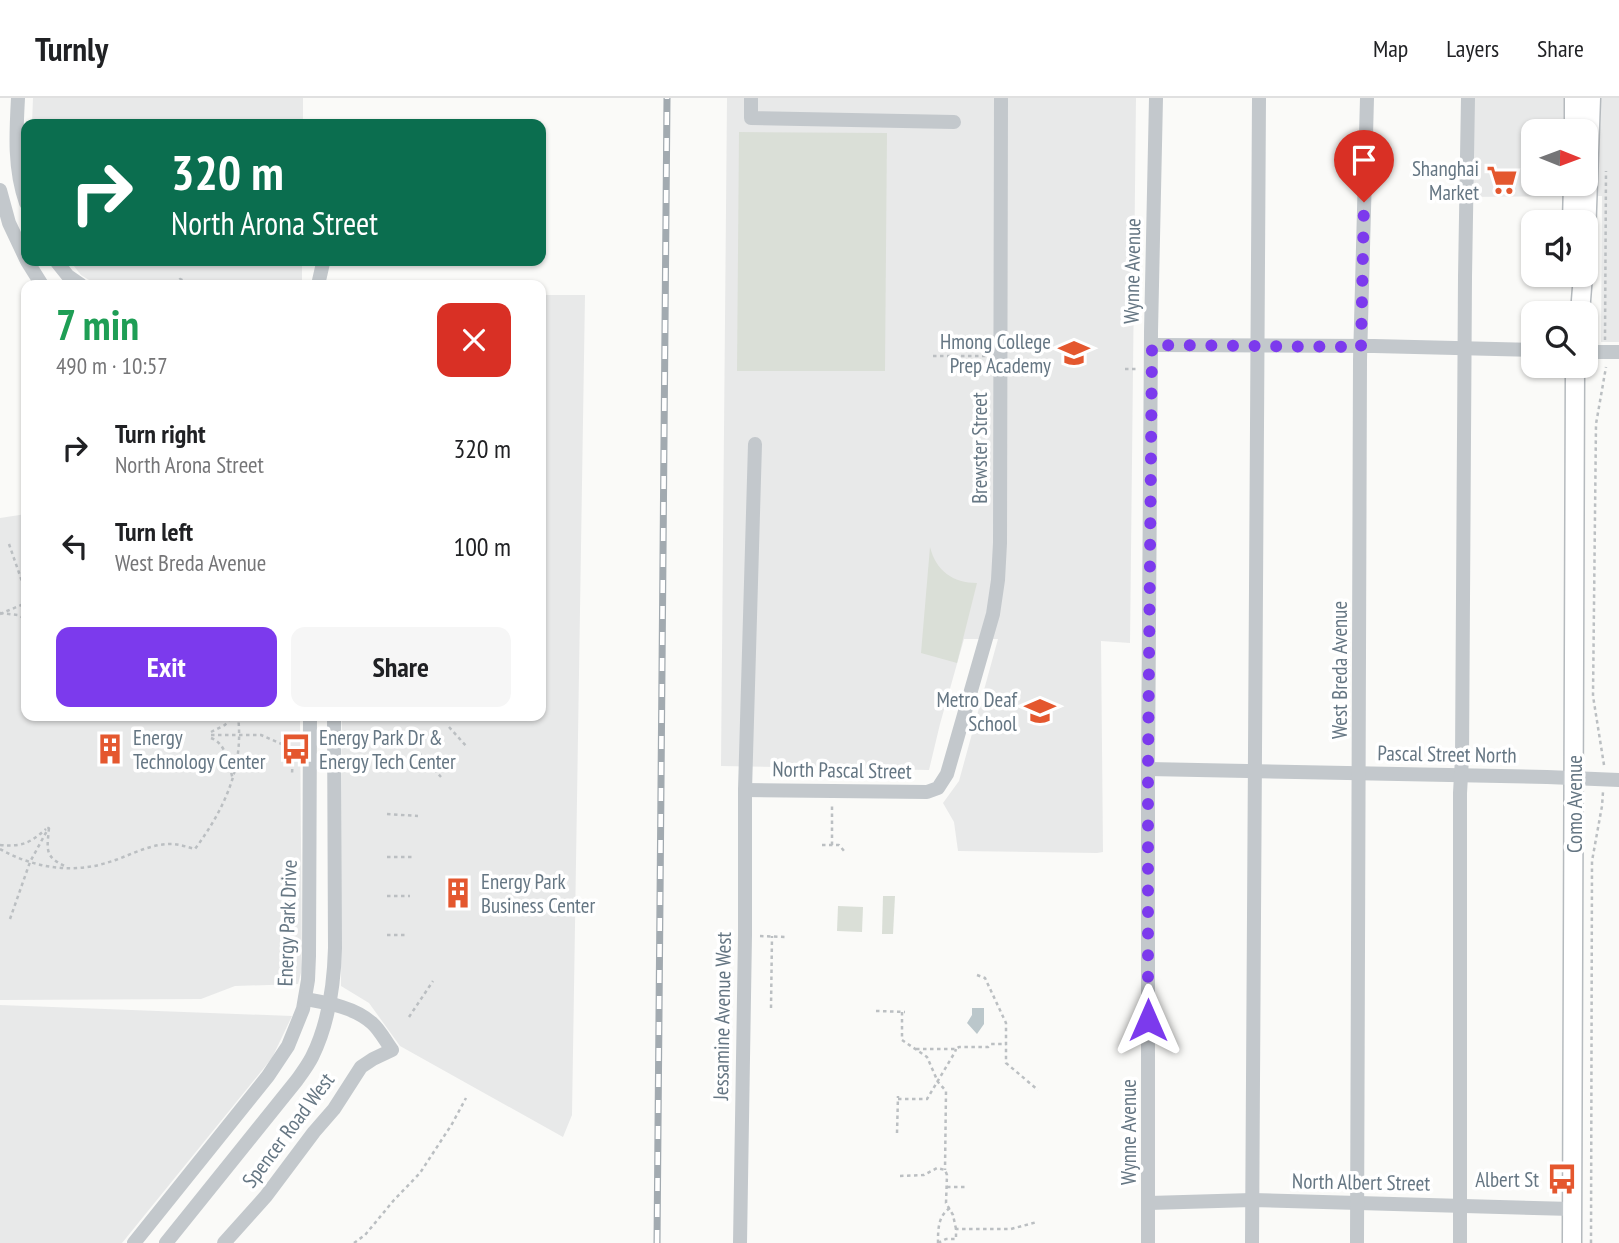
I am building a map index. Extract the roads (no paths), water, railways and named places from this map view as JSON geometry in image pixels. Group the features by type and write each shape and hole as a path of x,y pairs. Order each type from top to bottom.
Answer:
{"main road":[{"path":"1574,98 1574,119"},
{"path":"1587,210 1591,98"},
{"name":"Como Avenue","path":"1572,1243 1575,378"}],"street":[{"path":"18,98 16,156 21,185"},
{"path":"751,98 751,118 954,122"},
{"name":"Brewster Street","path":"938,788 952,759 993,614 998,580 1001,98"},
{"name":"Wynne Avenue","path":"1149,1243 1148,769 1156,98"},
{"path":"1252,1243 1259,98"},
{"name":"West Breda Avenue","path":"1357,1243 1361,347 1367,98"},
{"path":"1460,1243 1464,290 1468,98"},
{"path":"0,190 9,223 21,248"},
{"path":"60,266 74,280"},
{"path":"1152,345 1521,350"},
{"path":"1598,352 1619,352"},
{"name":"Jessamine Avenue West","path":"740,1243 745,790 755,444"},
{"name":"Energy Park Drive","path":"134,1243 268,1076 288,1046 303,1009 309,956 310,721"},
{"path":"166,1243 297,1080 312,1058 321,1033 334,983 334,721"},
{"name":"Pascal Street North","path":"1148,769 1619,780"},
{"name":"North Pascal Street","path":"745,790 927,793 938,788"},
{"path":"305,999 330,1003"},
{"name":"Spencer Road West","path":"224,1243 266,1196 334,1109 360,1067 392,1050 374,1024 358,1013 330,1003"},
{"name":"North Albert Street","path":"1149,1203 1252,1200 1573,1209"}],"railway":[{"path":"657,1243 667,98"}],"place":[{"name":"Shanghai Market","path":"1502,180"},
{"name":"Hmong College Prep Academy","path":"1074,353"},
{"name":"Metro Deaf School","path":"1040,711"},
{"name":"Energy Technology Center","path":"110,749"},
{"name":"Energy Park Dr & Energy Tech Center","path":"296,749"},
{"name":"Energy Park Business Center","path":"458,893"},
{"name":"Albert St","path":"1562,1179"}]}
